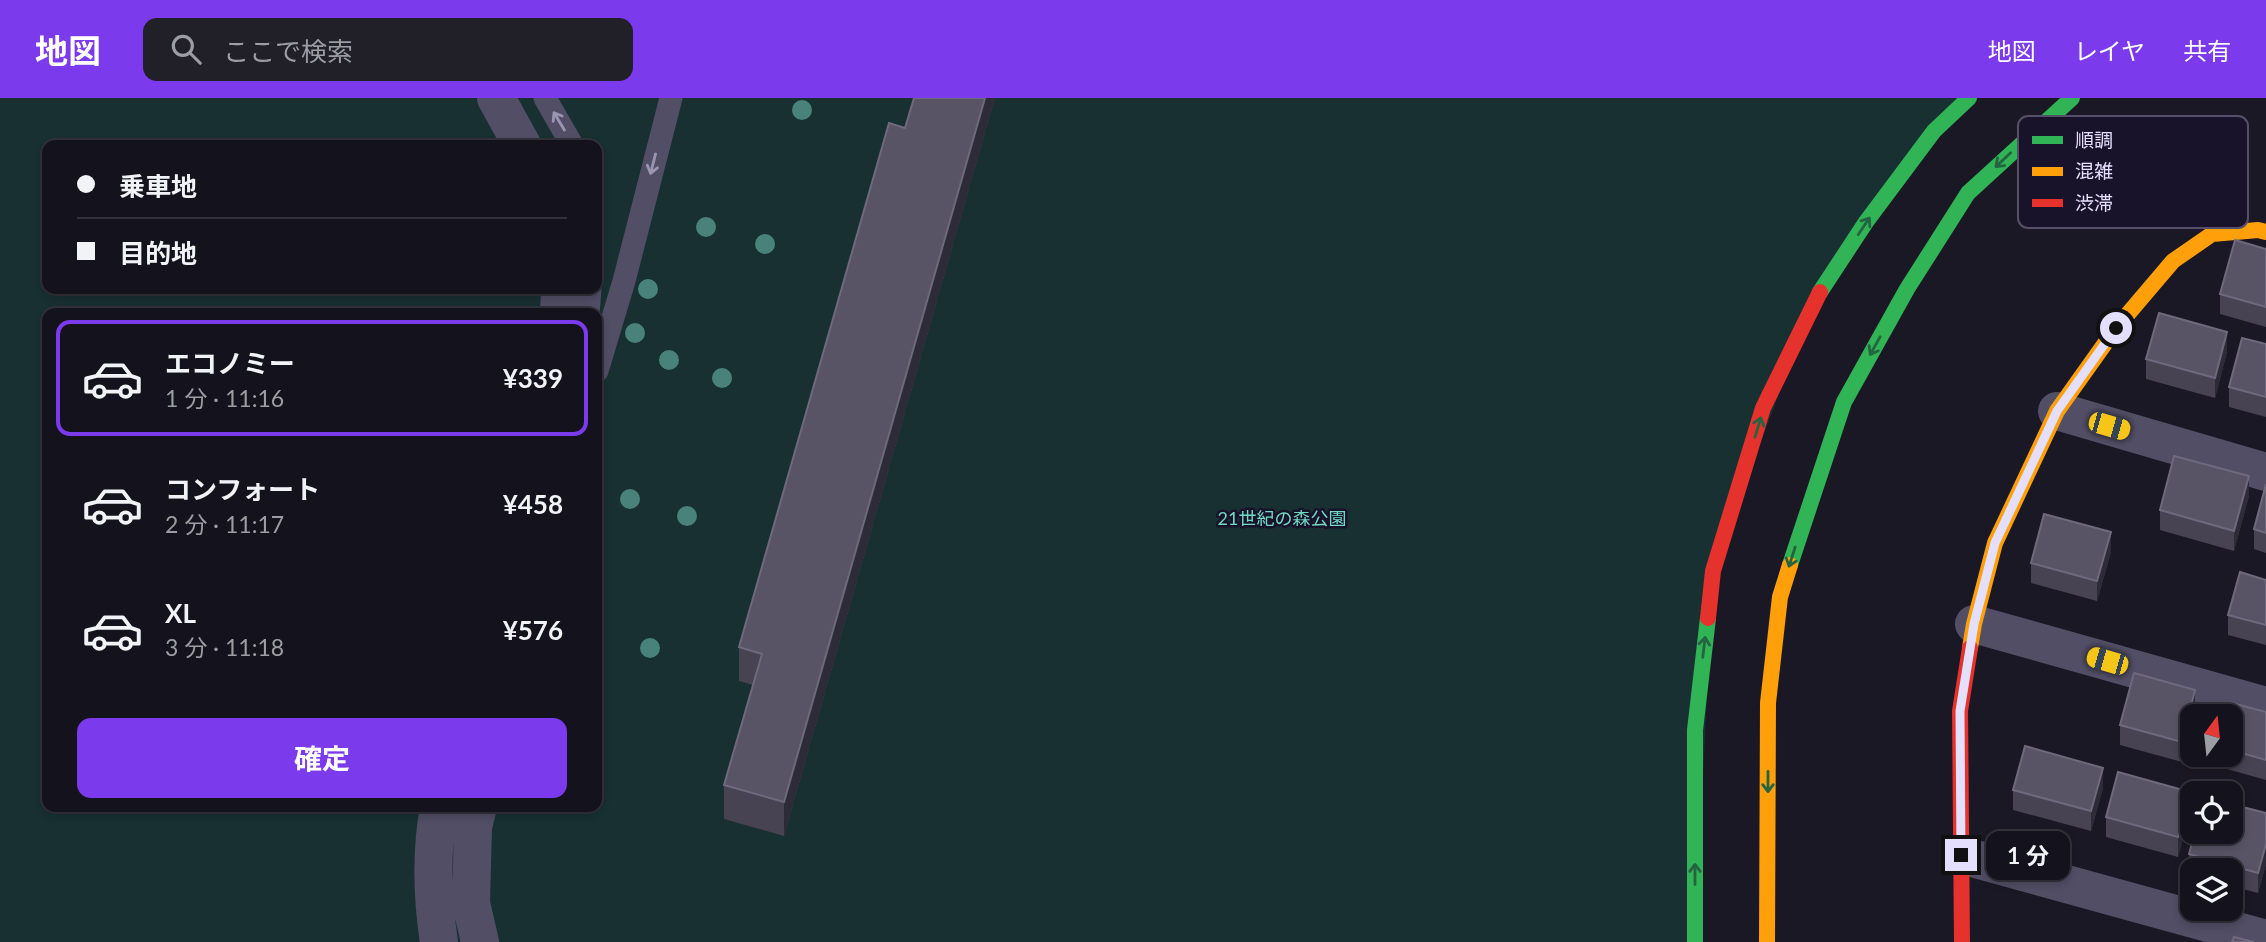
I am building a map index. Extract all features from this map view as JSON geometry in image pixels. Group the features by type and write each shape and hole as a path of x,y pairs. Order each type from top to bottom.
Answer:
{"street":[{"path":"496,98 519,140"},
{"path":"1695,942 1695,730 1713,571 1763,408 1813,302 1858,233 1934,131 1969,98"},
{"path":"2052,116 2072,98"},
{"path":"1767,942 1768,703 1780,597 1844,401 1907,289 1968,193 2018,147"},
{"path":"1962,942 1960,711 1974,624 1995,543 2057,411 2116,328 2173,261 2212,234 2258,230 2266,232"},
{"path":"2057,411 2266,472"},
{"path":"1974,624 2266,706"},
{"path":"438,812 433,874 439,942"},
{"path":"477,812 473,827 471,903 480,942"},
{"path":"1961,855 2266,939"}],"lane":[{"path":"545,98 569,140"},
{"path":"602,354 624,281 671,98"}],"green space":[{"name":"21世紀の森公園","path":"0,98 1969,98 1813,302 1713,571 1695,942 0,942"}],"building":[{"path":"914,98 985,98 784,802 724,785 762,654 739,647 889,123 905,128"},
{"path":"2235,240 2266,249 2266,307 2220,294"},
{"path":"2159,313 2227,332 2215,378 2146,359"},
{"path":"2242,338 2266,344 2266,397 2229,387"},
{"path":"2174,456 2249,476 2234,531 2160,510"},
{"path":"2266,484 2266,533 2254,529"},
{"path":"2044,514 2111,532 2097,581 2031,563"},
{"path":"2240,572 2266,580 2266,625 2228,615"},
{"path":"2134,673 2195,690 2192,704 2180,704 2180,741 2120,725"},
{"path":"2244,706 2266,712 2266,760 2244,754"},
{"path":"2025,746 2103,768 2091,811 2013,790"},
{"path":"2118,772 2180,789 2178,837 2106,817"},
{"path":"2243,807 2266,813 2266,844 2258,873 2243,869 2243,858 2204,858 2189,854 2192,844 2243,844"},
{"path":"2234,937 2254,942 2232,942"}],"traffic: fast":[{"path":"1820,292 1866,222 1934,131 1969,98"},
{"path":"2052,116 2072,98"},
{"path":"1790,565 1844,402 1907,289 1968,193 2018,147"},
{"path":"1695,942 1695,730 1708,618"}],"traffic: slow":[{"path":"1970,648 1995,543 2057,411 2116,328 2173,261 2212,234 2258,230 2266,232"},
{"path":"1767,942 1768,703 1780,597 1790,565"}],"traffic: jam":[{"path":"1708,618 1713,571 1763,408 1820,292"},
{"path":"1962,942 1960,711 1970,648"}],"route":[{"path":"1961,855 1960,711 1974,624 1995,543 2057,411 2116,328"}]}
